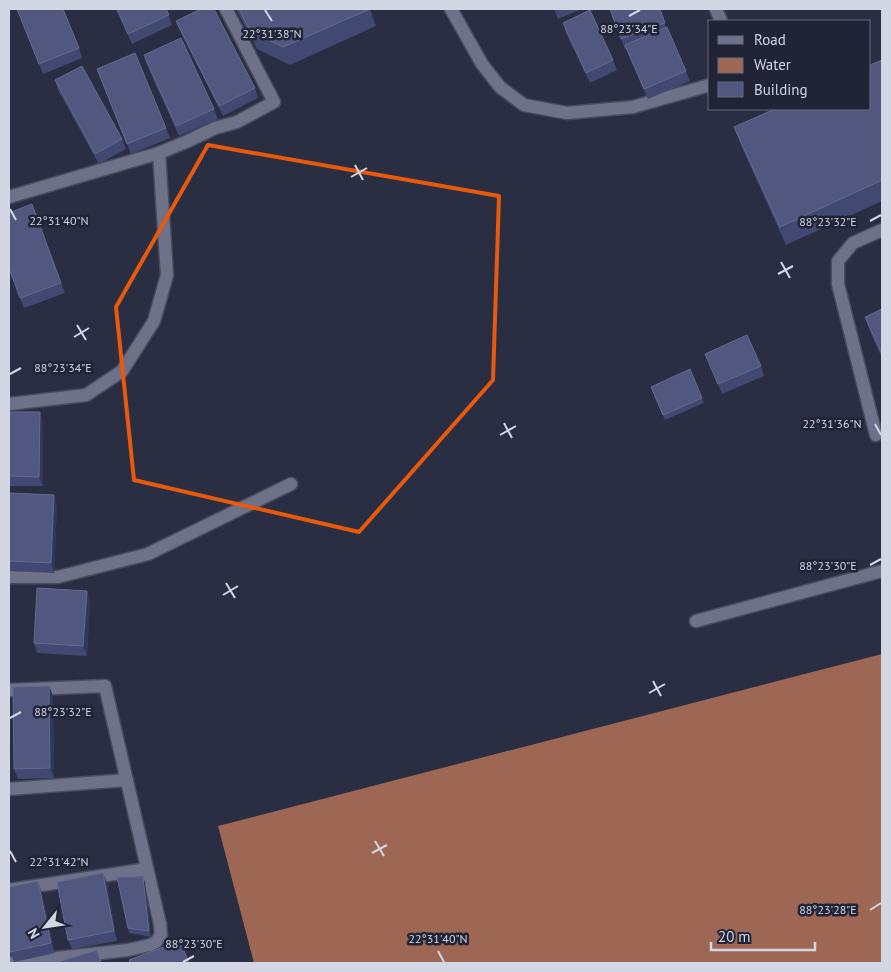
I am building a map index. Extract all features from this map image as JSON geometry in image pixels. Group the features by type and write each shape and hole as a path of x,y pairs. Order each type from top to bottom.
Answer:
{"street":[{"path":"9,197 159,153 188,142 215,128 237,122 274,102 226,9"},
{"path":"451,9 482,64 500,87 524,105 567,113 633,107 708,86"},
{"path":"9,404 86,395 122,371 154,321 167,275 159,153"},
{"path":"876,435 838,284 838,261 853,243 882,230"},
{"path":"9,577 58,577 148,554 291,484"},
{"path":"696,621 882,571"},
{"path":"9,690 104,686 160,924 160,935 156,942 103,958 12,963"},
{"path":"9,789 127,780"},
{"path":"9,890 147,869"}],"highlighted area":[{"path":"208,145 499,196 493,380 359,532 134,480 116,307"}],"water":[{"path":"882,654 882,963 254,963 218,826"}],"building":[{"path":"17,9 63,9 79,48 39,64"},
{"path":"117,9 166,9 169,15 128,34"},
{"path":"201,9 214,9 255,88 219,106 176,21"},
{"path":"239,9 370,9 283,47 250,31"},
{"path":"610,9 660,9 665,23 621,39"},
{"path":"590,10 613,60 586,73 563,23"},
{"path":"667,27 686,71 644,89 625,45"},
{"path":"181,38 214,109 176,126 144,55"},
{"path":"135,53 166,128 127,144 97,69"},
{"path":"882,60 882,180 780,227 734,127 773,110 871,110 871,65"},
{"path":"82,66 122,139 95,154 55,80"},
{"path":"32,204 61,283 20,298 9,268 9,213"},
{"path":"882,309 882,354 865,317"},
{"path":"747,335 761,366 718,384 705,354"},
{"path":"690,369 702,398 663,415 651,387"},
{"path":"9,412 40,412 39,477 9,476"},
{"path":"9,493 54,495 51,563 9,561"},
{"path":"37,588 87,591 83,646 34,643"},
{"path":"49,686 50,768 14,769 13,687"},
{"path":"103,873 114,931 68,940 57,882"},
{"path":"117,877 143,877 149,931 128,928"},
{"path":"38,881 51,943 10,952 9,887"},
{"path":"180,941 189,963 130,963 129,960"},
{"path":"97,950 101,963 55,963"}]}
